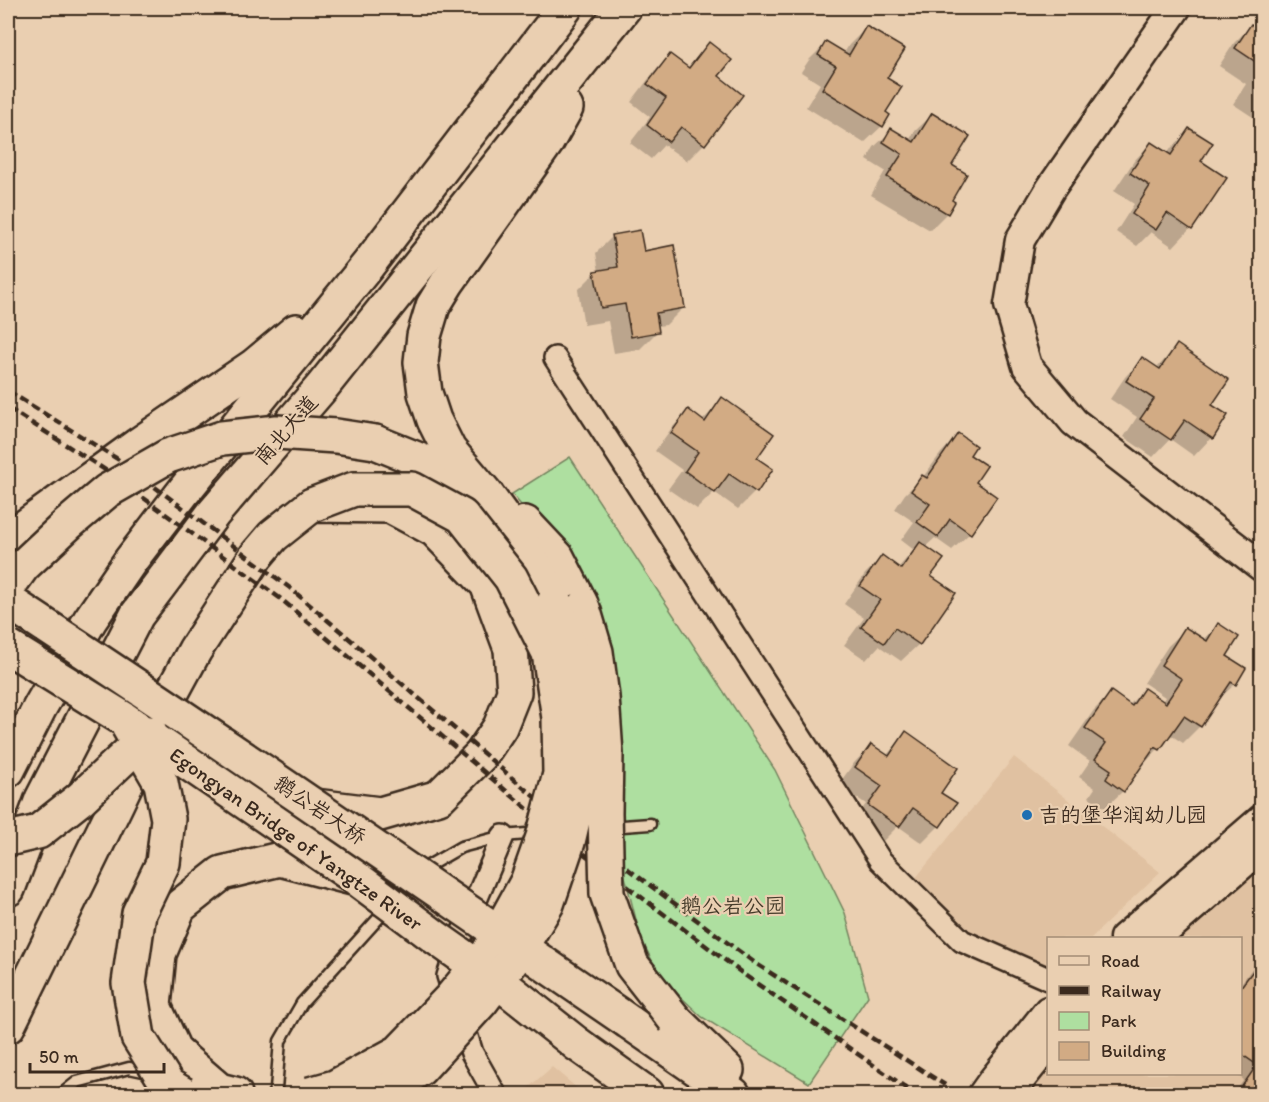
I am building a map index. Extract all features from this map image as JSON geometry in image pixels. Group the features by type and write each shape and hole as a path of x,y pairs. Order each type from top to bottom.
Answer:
{"highway":[{"name":"南北大道","path":"8,770 40,707 90,620 131,560 184,491 368,265 565,8"},
{"name":"南北大道","path":"8,889 42,799 137,615 213,514 322,387 621,11"},
{"path":"487,495 449,450 434,420 425,393 421,362 423,336 432,306 547,142 621,11"},
{"path":"8,539 138,445 254,366 368,265"},
{"path":"8,587 23,566 107,491 168,456 222,438 277,432 336,436 375,442 422,460 487,495 529,526 557,557 569,604 581,723 581,786 568,842 547,904 515,957 481,1002 420,1069 382,1095"},
{"path":"8,839 38,832 81,798 195,650 256,556 273,536 312,505 354,489 412,489 462,516 511,578 549,653 559,718 560,774 543,837 527,882 488,953 450,999 399,1052 335,1087 310,1095"},
{"path":"312,505 390,506 435,530 487,584 511,649 514,692 500,727 482,755 439,797 380,814 315,806"},
{"name":"鹅公岩大桥","path":"8,601 315,806 733,1095"},
{"path":"569,604 596,652 606,754 607,894 633,965 675,1020 752,1095"},
{"name":"Egongyan Bridge of Yangtze River","path":"8,647 137,726 356,878 499,982 577,1044 647,1095"},
{"path":"8,1026 117,803 137,726"},
{"path":"137,726 161,783 168,819 163,863 139,913 129,982 138,1037 168,1085 189,1092"},
{"path":"235,1095 219,1090 175,1052 154,1006 159,954 179,907 222,873 280,859 356,878"}],"street":[{"path":"1176,8 1051,188 1020,240 1009,305 1027,366 1074,422 1262,567"},
{"path":"555,358 880,860 962,941 1047,979"},
{"path":"1126,937 1262,819"},
{"path":"495,1095 472,1053 448,975 463,931 503,836"},
{"path":"1159,937 1262,847"},
{"path":"1000,1089 1047,1013"},
{"path":"577,1044 617,1095"},
{"path":"1000,1089 1047,1047"}],"lane":[{"path":"273,1095 276,1089 280,1041 302,1003 423,868 461,847 503,836 650,824"},
{"path":"62,1095 77,1082 129,1068 179,1079 189,1092"}],"shaded area":[{"name":"吉的堡华润幼儿园","path":"1014,757 1160,872 1092,937 1047,937 1047,970 968,931 915,879"},
{"path":"1261,862 1261,1094 1041,1094 1030,1087 1047,1066 1047,1075 1242,1075 1242,937 1176,937"},
{"path":"552,1067 584,1094 521,1094"}],"green space":[{"name":"鹅公岩公园","path":"570,457 775,770 845,913 868,996 809,1083 702,1017 661,978 641,939 623,869 616,700 596,598 512,494"}],"building":[{"path":"1251,24 1262,31 1262,66 1235,48"},
{"path":"866,26 905,49 887,78 902,87 886,112 890,115 883,127 822,89 836,66 818,55 826,41 849,55"},
{"path":"709,42 732,60 719,76 743,95 705,145 681,127 669,142 647,125 666,98 647,84 670,54 689,68"},
{"path":"932,113 970,136 952,165 967,174 952,200 955,202 948,214 887,177 902,154 883,142 891,128 914,142"},
{"path":"1189,128 1213,143 1201,161 1227,178 1192,230 1167,213 1156,230 1132,214 1150,186 1130,173 1151,142 1171,155"},
{"path":"640,230 644,251 674,245 685,308 656,313 659,332 631,337 625,304 601,308 594,271 618,267 612,235"},
{"path":"1177,344 1229,380 1212,405 1228,415 1213,439 1185,420 1171,440 1140,419 1154,399 1126,381 1142,357 1160,369"},
{"path":"722,397 774,434 757,458 773,469 757,493 729,474 715,493 685,471 698,452 671,433 688,409 705,422"},
{"path":"958,433 976,446 970,455 987,466 976,482 997,497 971,534 950,519 938,537 917,522 930,504 911,491 922,475 927,478"},
{"path":"920,542 944,559 931,576 956,593 920,645 895,628 884,643 861,627 880,600 860,586 882,555 901,569"},
{"path":"1218,623 1239,637 1227,656 1246,668 1236,685 1231,682 1201,727 1184,716 1160,750 1155,747 1124,792 1106,779 1111,770 1095,759 1106,743 1085,728 1111,691 1132,706 1144,688 1166,703 1182,679 1161,665 1185,627 1207,641"},
{"path":"906,731 958,768 941,793 957,803 940,827 913,808 899,827 868,805 882,786 855,767 871,744 889,756"},
{"path":"1262,959 1262,1095 1236,1095 1257,1065 1242,1054 1242,985"}],"railway":[{"path":"8,391 116,458 290,588 559,818 755,963 945,1085"},
{"path":"8,408 107,471 281,599 551,829 746,976 915,1094"}],"place":[{"name":"吉的堡华润幼儿园","path":"1027,815"}]}
